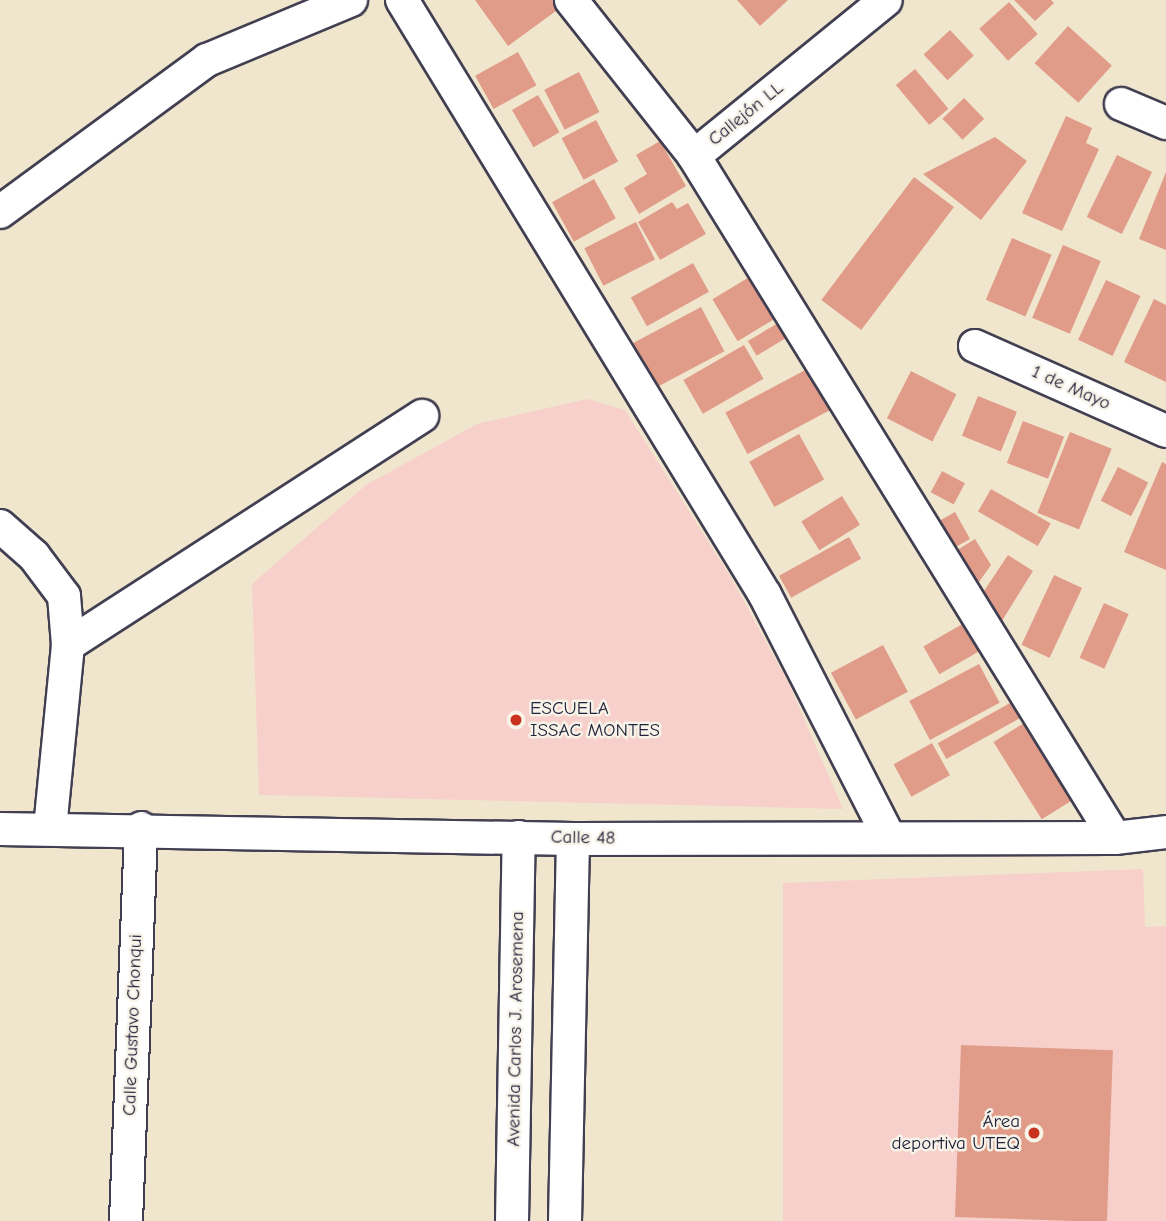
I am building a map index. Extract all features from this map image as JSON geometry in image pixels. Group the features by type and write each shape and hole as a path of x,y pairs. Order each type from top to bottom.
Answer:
{"street":[{"path":"0,212 207,60 351,0"},
{"path":"402,0 765,595 889,837"},
{"name":"Callejón LL","path":"571,0 694,156 886,0"},
{"path":"1121,104 1166,123"},
{"path":"694,156 1115,838"},
{"name":"1 de Mayo","path":"975,346 1166,431"},
{"path":"68,645 422,416"},
{"path":"0,526 34,556 64,596 68,645 50,828"},
{"name":"Calle 48","path":"0,829 141,828 573,839 1115,838 1166,832"},
{"name":"Calle Gustavo Chonqui","path":"126,1221 141,828"},
{"name":"Avenida Carlos J. Arosemena","path":"512,1221 519,837"},
{"path":"565,1221 573,839"}],"shaded area":[{"path":"587,399 625,410 730,576 788,682 843,809 259,795 252,584 366,485 477,424"},
{"path":"1143,869 1145,927 1166,926 1166,1221 783,1221 783,883"}],"building":[{"path":"475,0 555,0 560,8 508,46"},
{"path":"737,0 788,0 760,26"},
{"path":"1014,0 1051,0 1054,3 1035,21"},
{"path":"1009,2 1038,34 1008,61 979,29"},
{"path":"1068,26 1112,65 1078,103 1035,63"},
{"path":"950,30 974,56 948,80 924,55"},
{"path":"518,52 536,85 494,109 475,76"},
{"path":"915,69 948,109 929,125 896,85"},
{"path":"579,72 599,112 565,130 544,90"},
{"path":"538,95 560,132 534,147 512,110"},
{"path":"964,98 984,119 963,140 942,119"},
{"path":"1066,116 1092,128 1086,143 1099,149 1062,231 1022,213"},
{"path":"596,120 618,161 584,180 562,138"},
{"path":"995,137 1027,161 981,220 923,174"},
{"path":"660,141 686,186 639,214 624,188 647,174 636,155"},
{"path":"1117,155 1152,172 1122,234 1087,217"},
{"path":"1166,172 1166,250 1139,239"},
{"path":"914,177 954,207 861,330 821,300"},
{"path":"594,179 616,218 574,242 552,202"},
{"path":"672,202 677,209 688,203 706,234 660,260 638,222"},
{"path":"636,222 655,259 603,286 584,248"},
{"path":"1012,238 1052,255 1025,316 986,300"},
{"path":"1063,245 1101,261 1070,334 1032,318"},
{"path":"693,263 709,292 647,326 631,297"},
{"path":"751,276 776,318 738,341 712,299"},
{"path":"1106,280 1140,296 1113,356 1078,340"},
{"path":"1154,299 1166,305 1166,382 1124,362"},
{"path":"701,307 724,351 654,389 630,345"},
{"path":"783,320 792,335 757,356 748,341"},
{"path":"744,345 764,379 703,414 683,380"},
{"path":"811,367 833,408 747,454 725,413"},
{"path":"911,371 956,394 932,441 887,418"},
{"path":"978,396 1017,412 1001,452 962,436"},
{"path":"1023,421 1064,437 1048,479 1007,463"},
{"path":"1070,432 1112,449 1079,530 1037,513"},
{"path":"799,434 824,479 774,507 749,462"},
{"path":"1162,462 1166,464 1166,570 1124,552"},
{"path":"1118,467 1148,482 1131,516 1101,501"},
{"path":"942,471 965,483 954,504 931,492"},
{"path":"991,489 1051,524 1038,546 978,512"},
{"path":"842,496 860,525 819,550 801,521"},
{"path":"955,512 970,539 952,549 937,522"},
{"path":"849,537 861,559 791,598 779,576"},
{"path":"975,539 991,565 974,589 951,554"},
{"path":"1008,555 1033,571 1000,624 980,597"},
{"path":"1054,575 1082,588 1050,658 1021,645"},
{"path":"1104,603 1129,614 1104,669 1080,658"},
{"path":"971,619 987,647 939,674 923,646"},
{"path":"883,645 908,692 856,719 831,673"},
{"path":"979,664 1000,703 930,740 909,701"},
{"path":"1012,702 1021,718 946,759 938,743"},
{"path":"1024,723 1072,800 1042,819 993,742"},
{"path":"932,743 950,775 911,797 894,764"},
{"name":"Área deportiva UTEQ","path":"961,1045 1113,1050 1107,1221 955,1217"}],"place":[{"name":"ESCUELA ISSAC MONTES","path":"516,720"},
{"name":"Área deportiva UTEQ","path":"1034,1133"}]}
